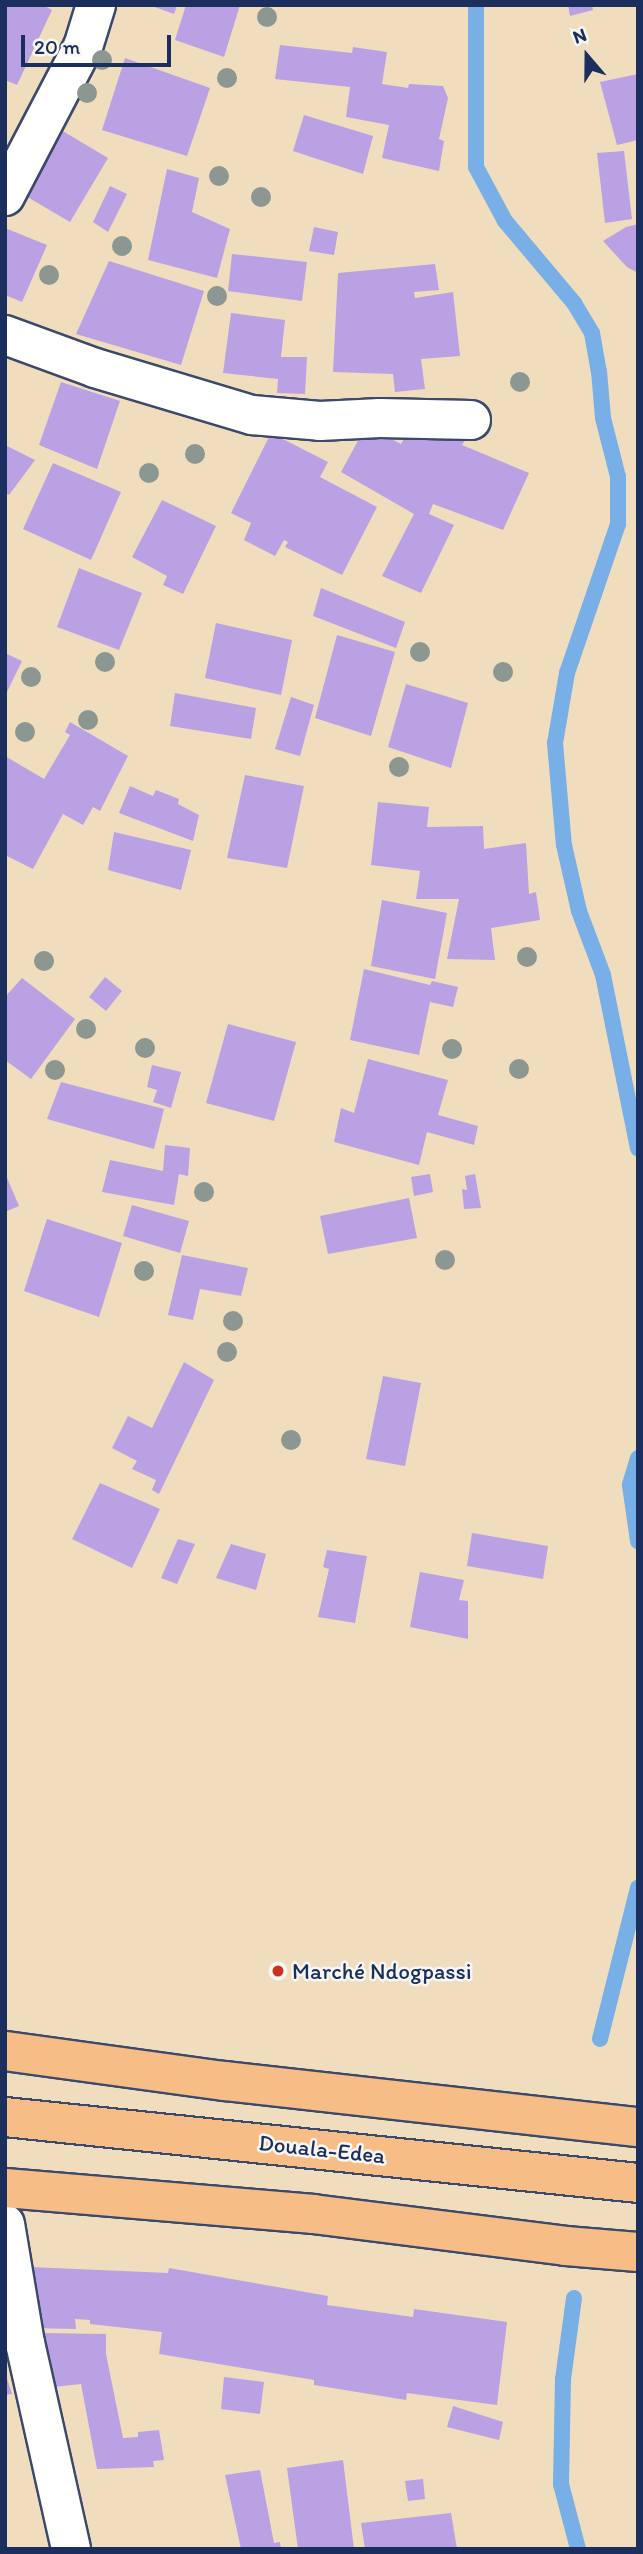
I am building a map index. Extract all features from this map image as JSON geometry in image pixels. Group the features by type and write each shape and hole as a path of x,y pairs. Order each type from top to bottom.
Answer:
{"main road":[{"path":"5,2051 238,2082 638,2127"},
{"name":"Douala-Edea","path":"5,2117 638,2183"},
{"path":"5,2188 313,2214 566,2246 638,2252"}],"street":[{"path":"5,196 83,47 96,5"},
{"path":"5,335 95,368 252,415 320,421 380,418 471,420"},
{"path":"5,2224 15,2346 71,2549"}],"building":[{"path":"5,5 43,5 52,10 17,85 5,80"},
{"path":"149,5 177,5 174,14"},
{"path":"186,5 240,5 224,57 175,40"},
{"path":"568,5 592,5 593,10 570,16"},
{"path":"280,45 352,53 353,47 387,52 382,84 408,88 409,84 443,86 448,98 439,139 444,141 439,171 382,158 389,125 346,117 350,87 275,79"},
{"path":"125,58 210,88 187,156 102,130"},
{"path":"638,74 638,140 617,145 600,82"},
{"path":"304,115 373,136 363,174 293,151"},
{"path":"61,130 108,158 70,222 24,195"},
{"path":"624,151 632,219 605,223 597,153"},
{"path":"167,169 199,178 192,212 230,229 217,278 148,260"},
{"path":"110,186 127,194 108,232 93,222"},
{"path":"638,224 638,273 627,267 603,241 626,227"},
{"path":"314,227 338,232 334,255 309,251"},
{"path":"5,228 47,245 22,302 5,295"},
{"path":"232,254 307,262 302,301 228,291"},
{"path":"109,261 204,291 181,365 76,334"},
{"path":"435,264 439,290 414,292 415,298 453,292 460,356 421,359 425,389 395,392 393,374 333,372 338,273"},
{"path":"231,313 285,320 281,357 307,357 305,394 277,393 278,379 223,373"},
{"path":"61,382 120,401 97,469 39,445"},
{"path":"414,422 469,434 462,445 529,473 503,530 433,504 429,514 454,525 421,593 382,576 414,514 341,472 366,426 401,444"},
{"path":"271,433 328,462 320,477 377,507 342,575 285,547 288,542 284,540 275,556 244,540 251,523 231,513"},
{"path":"5,445 35,460 9,495 5,493"},
{"path":"53,463 121,492 91,560 23,529"},
{"path":"162,500 216,526 183,594 163,585 167,576 132,557"},
{"path":"79,568 142,593 119,650 57,627"},
{"path":"321,588 405,622 396,648 313,616"},
{"path":"216,623 292,640 281,695 205,678"},
{"path":"337,635 395,652 371,736 315,718"},
{"path":"5,653 22,661 5,696"},
{"path":"406,684 468,703 451,768 388,747"},
{"path":"175,693 256,708 251,739 170,726"},
{"path":"291,697 314,705 300,756 275,749"},
{"path":"70,722 128,756 100,811 93,807 83,825 63,814 33,869 5,855 5,756 44,779 70,735 65,732"},
{"path":"245,775 304,786 287,868 227,858"},
{"path":"130,786 153,796 156,790 179,799 178,804 199,815 193,841 119,813"},
{"path":"378,802 429,807 427,827 483,826 484,849 526,843 529,894 536,892 540,920 491,928 495,960 447,959 459,899 416,899 420,871 371,865"},
{"path":"114,832 191,850 181,890 108,870"},
{"path":"382,900 447,913 435,979 371,966"},
{"path":"364,969 430,985 432,981 458,987 453,1007 430,1002 419,1055 350,1040"},
{"path":"105,977 122,991 106,1011 89,997"},
{"path":"22,978 75,1019 31,1079 5,1060 5,997"},
{"path":"228,1024 296,1042 274,1121 206,1103"},
{"path":"368,1059 448,1080 438,1115 478,1126 474,1145 427,1132 419,1165 334,1142 341,1108 354,1113"},
{"path":"152,1065 181,1072 171,1108 153,1102 157,1090 147,1087"},
{"path":"61,1082 164,1109 154,1149 47,1119"},
{"path":"165,1145 190,1148 188,1176 179,1174 174,1205 102,1192 110,1160 163,1171"},
{"path":"5,1173 19,1206 5,1212"},
{"path":"430,1174 433,1192 414,1196 411,1177"},
{"path":"475,1174 481,1208 464,1209 462,1189 467,1190 465,1176"},
{"path":"409,1198 417,1238 328,1254 320,1216"},
{"path":"132,1205 189,1221 180,1253 123,1236"},
{"path":"47,1219 122,1243 99,1317 24,1291"},
{"path":"182,1255 248,1268 241,1296 200,1289 193,1320 168,1315"},
{"path":"184,1362 214,1380 159,1494 152,1490 156,1480 132,1469 137,1461 112,1448 128,1416 152,1428"},
{"path":"383,1376 421,1383 405,1466 366,1459"},
{"path":"100,1483 160,1509 132,1568 72,1539"},
{"path":"472,1533 548,1546 543,1579 467,1566"},
{"path":"178,1539 195,1544 177,1584 161,1578"},
{"path":"231,1544 266,1554 256,1590 216,1578"},
{"path":"327,1550 367,1556 355,1623 318,1617 329,1569 323,1567"},
{"path":"420,1572 464,1580 459,1600 468,1601 468,1639 410,1627"},
{"path":"30,2267 168,2273 169,2268 328,2296 327,2305 413,2317 414,2309 507,2322 497,2405 407,2393 406,2400 314,2385 314,2380 159,2354 162,2332 90,2324 90,2320 75,2319 76,2329 29,2328"},
{"path":"42,2333 106,2334 106,2354 123,2438 138,2437 138,2432 159,2430 164,2460 153,2461 154,2467 97,2469 81,2384 54,2387 50,2356 42,2357"},
{"path":"5,2373 12,2394 5,2395"},
{"path":"224,2377 264,2382 260,2414 221,2409"},
{"path":"453,2406 503,2422 499,2440 447,2427"},
{"path":"343,2460 354,2549 298,2549 287,2468"},
{"path":"260,2470 274,2543 280,2542 281,2549 241,2549 225,2475"},
{"path":"423,2479 425,2499 408,2501 405,2481"},
{"path":"451,2513 457,2549 365,2549 361,2523"}],"waterway":[{"path":"476,5 476,167 505,221 574,303 592,333 603,418 618,477 618,524 567,673 555,743 564,845 579,911 603,975 638,1148"},
{"path":"638,1458 630,1485 638,1541"},
{"path":"600,2039 638,1888"},
{"path":"574,2298 563,2379 561,2484 578,2549"}],"place":[{"name":"Marché Ndogpassi","path":"278,1971"}]}
